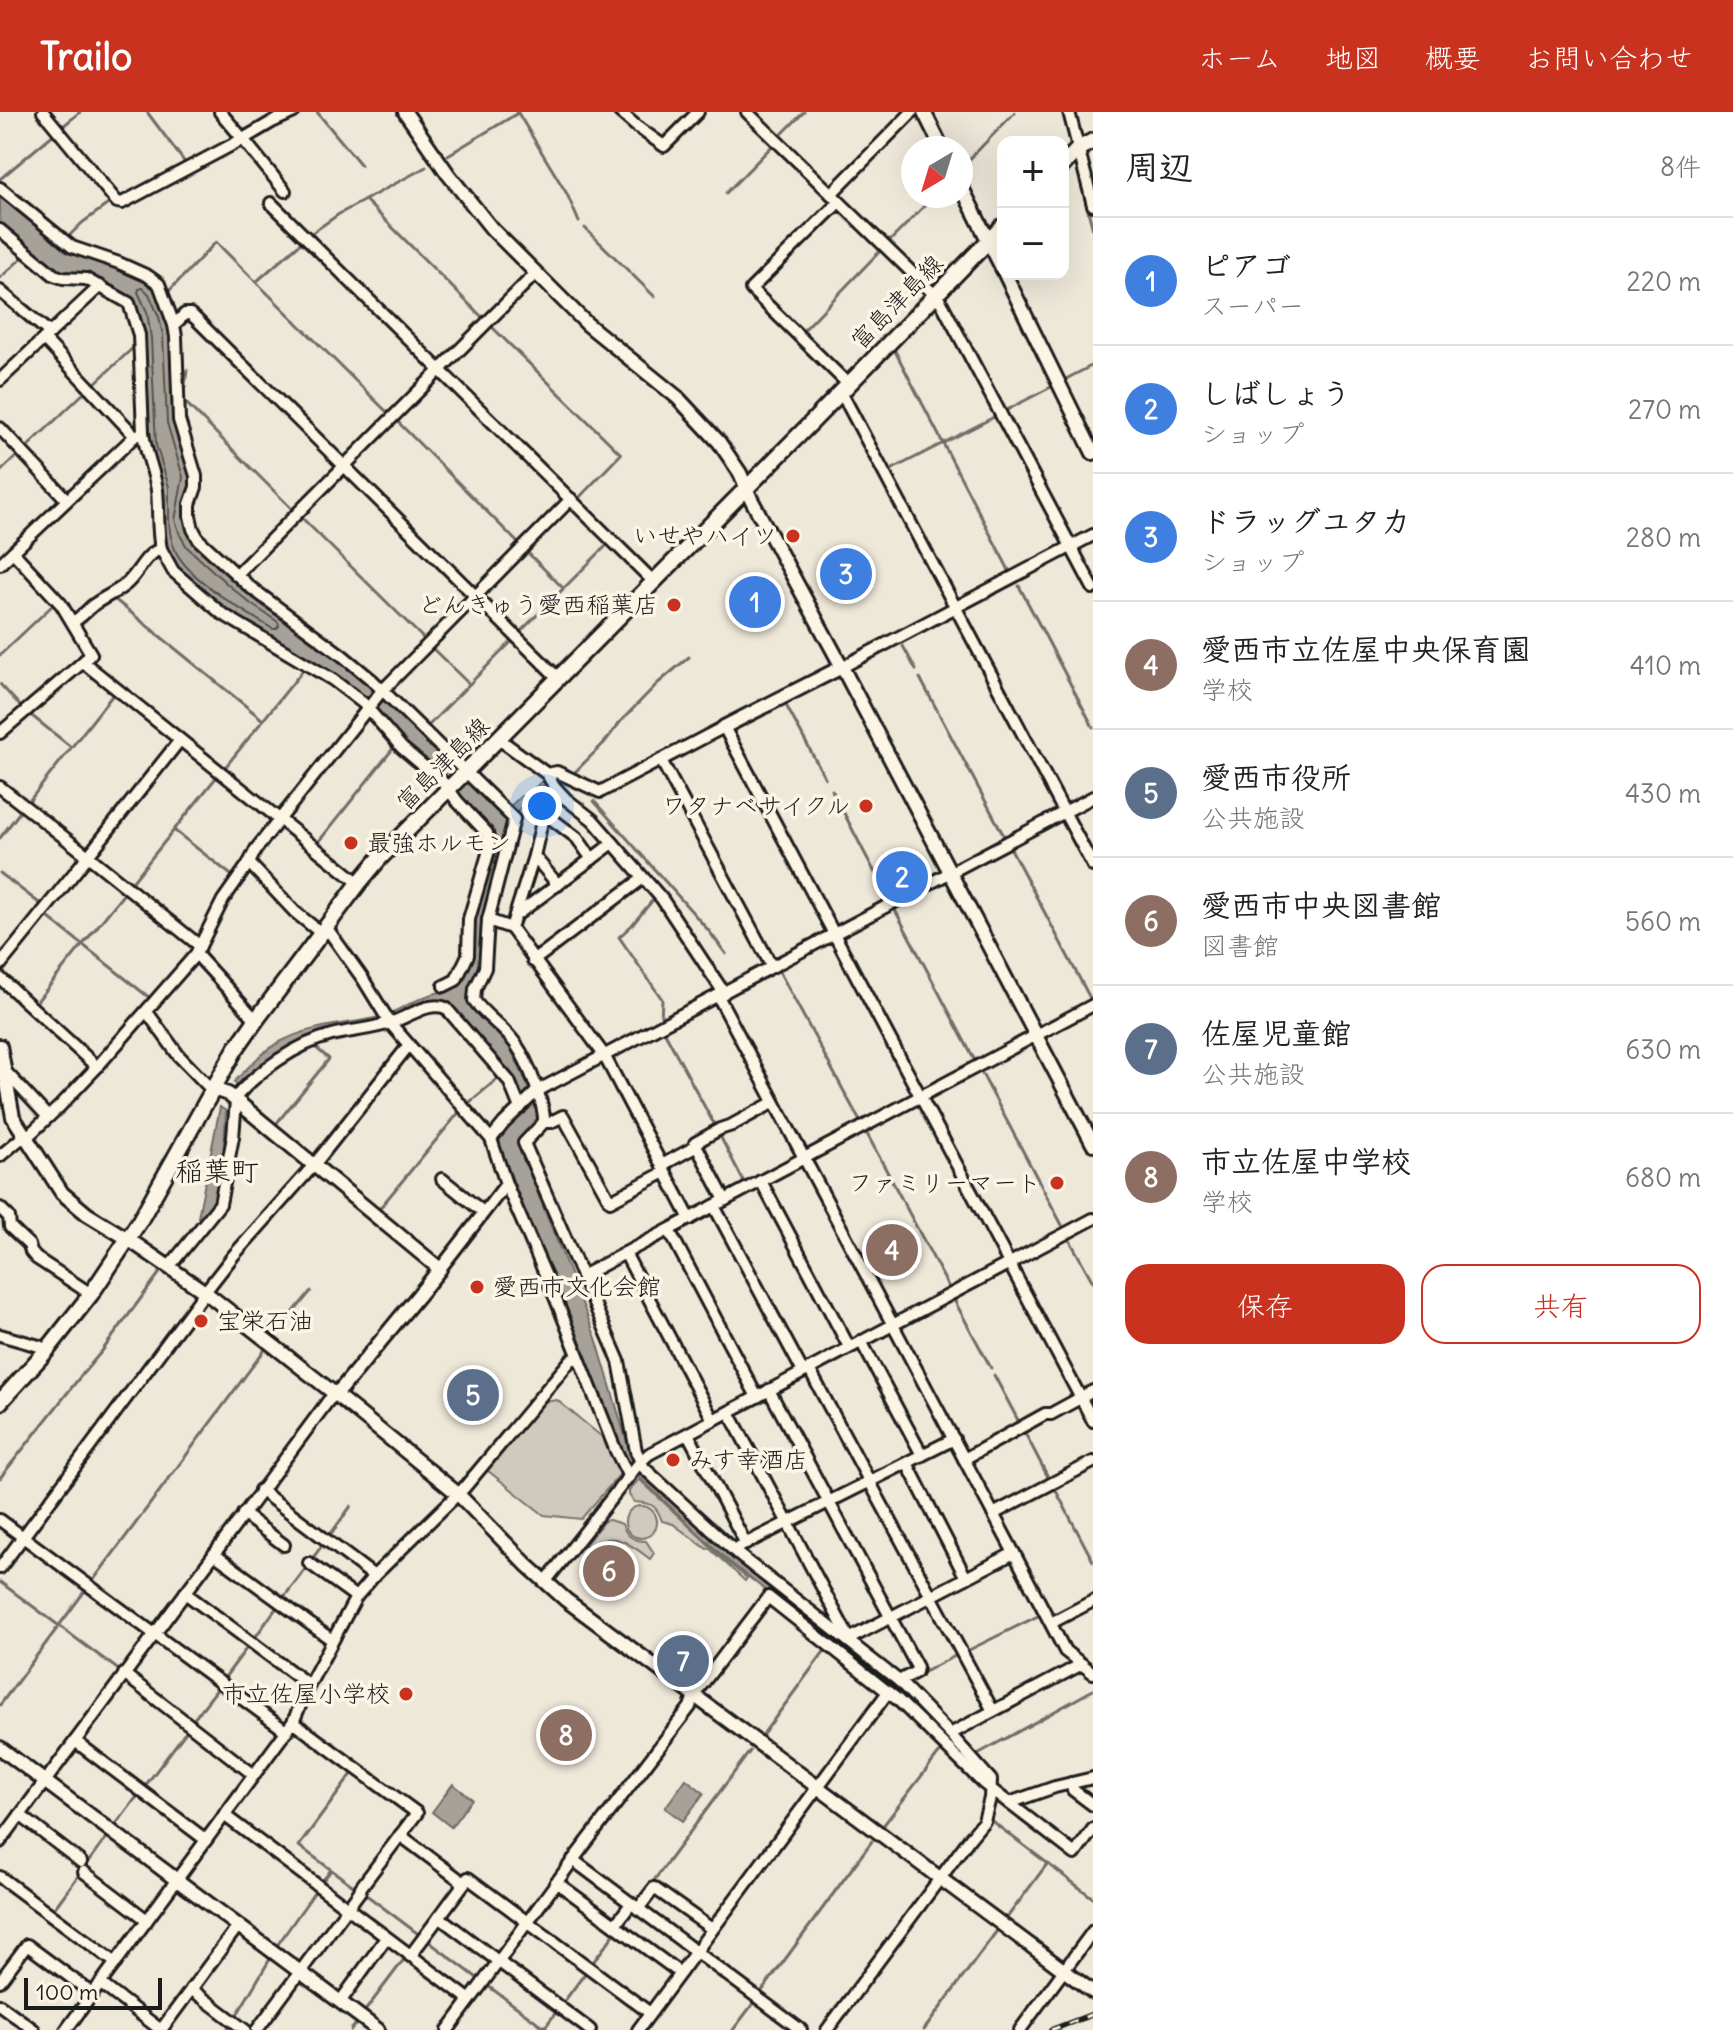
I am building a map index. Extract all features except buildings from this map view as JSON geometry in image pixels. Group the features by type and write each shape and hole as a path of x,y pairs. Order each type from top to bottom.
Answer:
{"main road":[{"path":"1069,159 1078,149 1093,141"},
{"name":"富島津島線","path":"3,1393 47,1350 91,1294 128,1239 235,1050 379,859 997,232"}],"street":[{"path":"43,112 117,202 122,203 294,112"},
{"path":"220,112 285,191"},
{"path":"405,112 448,174 492,229 587,324 677,397 727,452 1093,1144"},
{"path":"620,112 664,146 698,112"},
{"path":"747,112 940,300 1093,588"},
{"path":"912,112 751,289 844,388 955,608 1093,866"},
{"path":"924,112 936,136"},
{"path":"1069,112 1093,205"},
{"path":"0,188 72,247 148,276 163,294 176,337 179,420 196,476 190,516 199,540 236,575 343,656 514,819 488,920 485,968 474,992 474,1000 517,1045 545,1114 544,1122 527,1138 524,1146 619,1361 636,1451 634,1470"},
{"path":"271,203 653,581"},
{"path":"972,208 997,258"},
{"path":"0,230 54,275 86,279 129,303 139,335 139,434 0,564"},
{"path":"236,575 536,273"},
{"path":"1008,280 1093,453"},
{"path":"0,380 100,286"},
{"path":"0,291 139,434 157,488 161,549 173,571 221,613 333,680 368,707 402,748 450,788 457,801 487,833 490,847 469,919 468,955 456,980 444,986"},
{"path":"174,325 185,314 195,318 558,678"},
{"path":"0,428 67,500"},
{"path":"0,1156 27,1137 97,1067 198,950 223,900 256,849 381,692 571,499"},
{"path":"547,774 557,772 600,792 1073,550 1093,535"},
{"path":"73,622 128,583 146,559 161,549"},
{"path":"0,733 91,654 61,604 13,552"},
{"path":"83,662 359,883"},
{"path":"724,727 1093,1421"},
{"path":"499,739 547,774 554,786 593,820 662,899 721,995 774,1102 1065,1651 1093,1673"},
{"path":"0,965 180,740"},
{"path":"661,760 772,967"},
{"path":"511,928 554,786"},
{"path":"0,787 88,856 198,950 256,1020"},
{"path":"491,1139 536,1093 1093,797"},
{"path":"544,813 577,838 592,859"},
{"path":"515,916 613,843"},
{"path":"534,856 558,885"},
{"path":"249,863 295,912 324,930 363,979 388,1019 491,1139 506,1184 615,1449 634,1470 659,1483 733,1550 899,1681 991,1780 984,1821 827,2030"},
{"path":"533,961 643,878"},
{"path":"488,920 511,928 604,1055 690,1219"},
{"path":"0,978 97,1067"},
{"path":"582,1276 1093,1005"},
{"path":"166,1265 220,1204 233,1137 235,1100 240,1091 286,1053 328,1036 429,1006 442,1006 509,1081 521,1107"},
{"path":"147,1012 179,1056 208,1086 228,1094 440,1269"},
{"path":"0,1568 233,1256 314,1165 409,1045"},
{"path":"0,1046 13,1117 62,1193 87,1214 205,1292 335,1394 458,1494 566,1600 1093,1992"},
{"path":"2,1069 48,1117"},
{"path":"725,1200 695,1143 774,1102"},
{"path":"544,1122 563,1116 610,1201 697,1146"},
{"path":"442,1179 483,1212"},
{"path":"761,1181 849,1347"},
{"path":"0,1842 328,1401 440,1269 506,1184"},
{"path":"714,1206 993,1711"},
{"path":"0,1208 9,1217 10,1227 29,1245 36,1258 91,1294"},
{"path":"546,1581 649,1454 1093,1219"},
{"path":"669,1230 757,1397"},
{"path":"625,1253 713,1420"},
{"path":"0,1335 47,1350"},
{"path":"861,1341 922,1455"},
{"path":"72,2028 93,1994 293,1722 356,1597 458,1494 571,1360 578,1358"},
{"path":"769,1390 917,1667 916,1672 899,1681"},
{"path":"964,1459 1093,1391"},
{"path":"729,1412 848,1639"},
{"path":"688,1434 746,1544"},
{"path":"733,1550 954,1439"},
{"path":"993,1514 1093,1462"},
{"path":"907,1463 966,1578"},
{"path":"260,1490 374,1576"},
{"path":"243,1514 284,1545"},
{"path":"0,1520 286,1731"},
{"path":"848,1639 1014,1553"},
{"path":"214,1554 332,1640"},
{"path":"309,1563 356,1597"},
{"path":"185,1593 309,1685"},
{"path":"448,2030 690,1707 694,1695 768,1597 888,1692 990,1788 1075,1854 1093,1829"},
{"path":"1051,1623 1093,1601"},
{"path":"950,1734 1082,1664"},
{"path":"124,1674 254,1775"},
{"path":"638,2030 888,1692"},
{"path":"257,2030 417,1813 293,1722"},
{"path":"75,1741 206,1840"},
{"path":"0,1748 378,2030"},
{"path":"1009,1803 1093,1778"},
{"path":"1072,1786 1093,1805"},
{"path":"20,1815 147,1920"},
{"path":"224,1815 470,2000"},
{"path":"400,1835 464,1883"},
{"path":"573,1860 801,2030"},
{"path":"0,1877 116,1963"},
{"path":"410,1956 468,1878 650,2013"},
{"path":"556,1882 680,1973"},
{"path":"615,1925 654,1888 712,1929"},
{"path":"439,1917 590,2030"},
{"path":"101,1984 161,2030 238,1926"},
{"path":"1020,2030 1093,1931"},
{"path":"340,2002 386,1938"},
{"path":"0,1981 27,1945 93,1994"},
{"path":"191,1989 245,2030"},
{"path":"0,2005 34,2030"}],"shaded area":[{"path":"557,1400 607,1441 621,1473 581,1519 544,1515 487,1470 544,1402"},
{"path":"639,1479 747,1578 745,1581 709,1548 673,1524 662,1521 652,1506 634,1502 629,1491"},
{"path":"641,1506 652,1511 657,1522 652,1533 641,1538 630,1533 625,1522 630,1511"},
{"path":"604,1521 622,1524 634,1539 646,1541 654,1553 650,1559 620,1540 605,1539 588,1547 585,1545"}],"water":[{"path":"0,197 66,252 148,282 157,292 171,333 192,477 185,522 192,541 256,598 359,673 498,812 503,813 542,781 545,784 507,824 509,829 482,922 478,972 468,997 469,1003 511,1049 537,1105 535,1126 522,1137 519,1147 596,1338 632,1459 736,1560 899,1689 987,1782 904,1699 727,1560 625,1464 499,1145 503,1132 522,1115 523,1101 508,1073 452,1008 444,1001 432,1001 380,1022 330,1030 287,1047 240,1087 234,1082 267,1050 292,1036 382,1016 457,986 469,967 476,912 493,853 449,778 442,776 398,737 333,674 221,607 175,566 161,534 148,447 143,339 139,314 131,297 106,285 54,271 0,226"},
{"path":"220,1107 226,1111 223,1170 215,1203 203,1221 198,1217"},
{"path":"686,1779 704,1793 683,1821 665,1808"},
{"path":"453,1784 472,1799 451,1827 432,1812"}],"waterway":[{"path":"62,127 80,112"},
{"path":"147,112 186,164"},
{"path":"249,130 282,112"},
{"path":"317,112 361,165"},
{"path":"448,155 517,112"},
{"path":"778,138 804,112"},
{"path":"973,156 1015,112"},
{"path":"1063,112 1070,141"},
{"path":"518,113 567,194 579,222"},
{"path":"0,179 55,133"},
{"path":"726,193 774,144"},
{"path":"309,235 339,214 426,167"},
{"path":"1077,168 1093,230"},
{"path":"119,197 134,191"},
{"path":"366,201 484,319"},
{"path":"68,237 111,202"},
{"path":"888,243 922,208"},
{"path":"585,228 655,297"},
{"path":"169,291 216,242 256,282 304,240"},
{"path":"802,332 882,249"},
{"path":"0,278 24,256"},
{"path":"256,282 390,415"},
{"path":"490,325 621,454 576,501"},
{"path":"92,386 136,345"},
{"path":"894,349 1011,574"},
{"path":"1066,379 1093,365"},
{"path":"187,370 183,400 295,512"},
{"path":"1003,412 1051,387"},
{"path":"23,451 87,390"},
{"path":"887,472 998,415"},
{"path":"395,419 521,546"},
{"path":"0,472 20,453"},
{"path":"299,515 426,641"},
{"path":"1077,550 1093,541"},
{"path":"518,634 609,543"},
{"path":"525,550 563,588"},
{"path":"1016,581 1070,553"},
{"path":"1019,586 1093,727"},
{"path":"113,598 263,720"},
{"path":"0,655 55,603"},
{"path":"427,727 514,639"},
{"path":"430,646 469,684"},
{"path":"903,646 916,670"},
{"path":"573,774 657,684 689,657"},
{"path":"223,770 304,669"},
{"path":"920,678 1004,836"},
{"path":"0,684 23,709"},
{"path":"26,805 115,692"},
{"path":"787,707 825,778"},
{"path":"27,712 71,747"},
{"path":"668,763 721,735"},
{"path":"316,845 395,746"},
{"path":"557,778 600,798 660,767"},
{"path":"129,886 219,774"},
{"path":"832,790 889,900"},
{"path":"594,801 726,954"},
{"path":"0,838 22,809"},
{"path":"175,831 235,878"},
{"path":"1011,849 1091,1000"},
{"path":"720,858 774,959"},
{"path":"0,873 43,906"},
{"path":"38,1000 126,891"},
{"path":"652,901 619,937 662,999 661,1019"},
{"path":"894,908 975,1061"},
{"path":"44,914 151,999"},
{"path":"778,969 861,1123"},
{"path":"664,1031 715,1126"},
{"path":"276,1124 329,1059 314,1046"},
{"path":"980,1070 1062,1225"},
{"path":"465,1106 501,1076"},
{"path":"379,1209 461,1110"},
{"path":"866,1132 948,1286"},
{"path":"719,1134 745,1184"},
{"path":"176,1251 200,1218"},
{"path":"1068,1237 1093,1282"},
{"path":"0,1478 102,1351 164,1267"},
{"path":"274,1336 311,1291"},
{"path":"953,1298 991,1368"},
{"path":"92,1582 266,1348"},
{"path":"994,1375 1020,1424"},
{"path":"1024,1431 1049,1479"},
{"path":"1054,1487 1093,1561"},
{"path":"330,1535 351,1506"},
{"path":"312,1559 323,1544"},
{"path":"284,1597 306,1568"},
{"path":"0,1582 120,1671"},
{"path":"0,1705 87,1588"},
{"path":"254,1639 277,1607"},
{"path":"967,1651 1041,1612"},
{"path":"223,1680 248,1646"},
{"path":"761,1737 826,1649"},
{"path":"918,1675 957,1655"},
{"path":"194,1719 218,1688"},
{"path":"974,1756 1093,1690"},
{"path":"142,1790 188,1729"},
{"path":"883,1826 943,1748"},
{"path":"650,1886 750,1751"},
{"path":"352,1774 299,1846 356,1888"},
{"path":"114,1827 139,1794"},
{"path":"989,1818 1093,1898"},
{"path":"53,1910 107,1837"},
{"path":"759,1995 872,1841"},
{"path":"1006,1919 1047,1864"},
{"path":"321,1883 331,1870"},
{"path":"276,1947 316,1890"},
{"path":"365,1894 422,1934"},
{"path":"924,2030 996,1932"},
{"path":"591,1965 615,1933"},
{"path":"428,1941 480,1980"},
{"path":"365,2011 405,1958"},
{"path":"235,2018 270,1959"},
{"path":"563,2003 586,1972"},
{"path":"488,1986 548,2030"},
{"path":"733,2030 755,2001"},
{"path":"543,2030 557,2011"},
{"path":"351,2030 356,2024"},
{"path":"227,2030 230,2026"}],"railway":[{"path":"1051,2030 1093,2014"}],"place":[{"name":"いせやハイツ","path":"793,536"},
{"name":"ドラッグユタカ","path":"846,574"},
{"name":"ピアゴ","path":"755,602"},
{"name":"どんきゅう愛西稲葉店","path":"674,605"},
{"name":"ワタナベサイクル","path":"866,806"},
{"name":"最強ホルモン","path":"351,843"},
{"name":"しばしょう","path":"902,877"},
{"name":"ファミリーマート","path":"1057,1183"},
{"name":"愛西市立佐屋中央保育園","path":"892,1250"},
{"name":"愛西市文化会館","path":"477,1287"},
{"name":"宝栄石油","path":"201,1321"},
{"name":"愛西市役所","path":"473,1395"},
{"name":"みす幸酒店","path":"673,1460"},
{"name":"愛西市中央図書館","path":"609,1571"},
{"name":"佐屋児童館","path":"683,1661"},
{"name":"市立佐屋小学校","path":"406,1694"},
{"name":"市立佐屋中学校","path":"566,1735"}],"district":[{"name":"稲葉町","path":"217,1171"}]}
